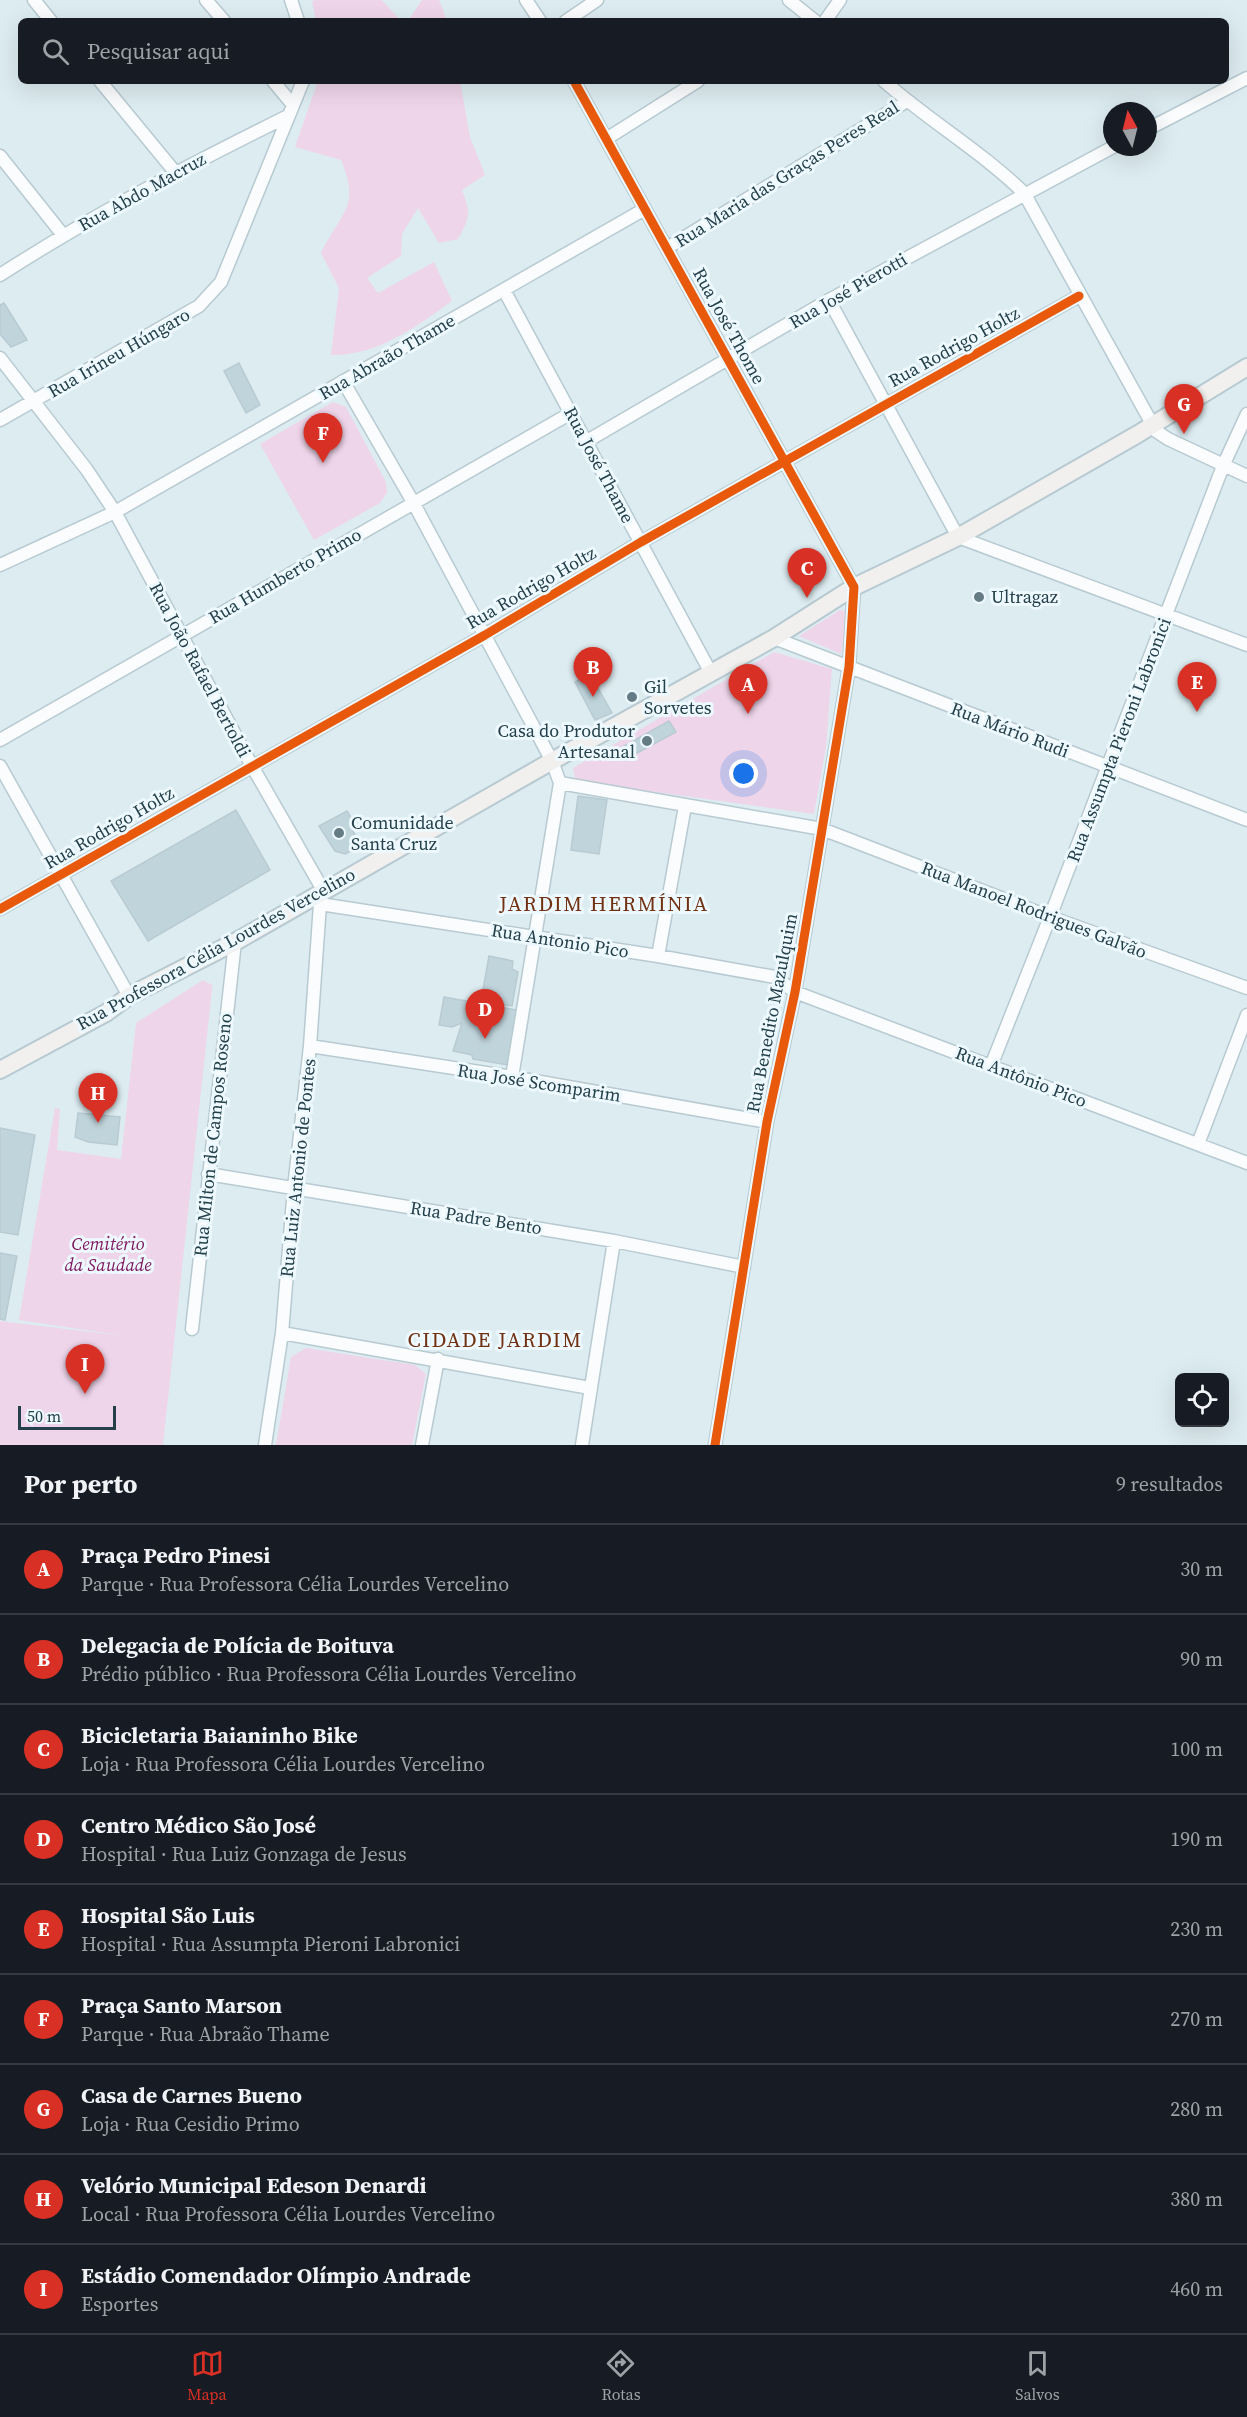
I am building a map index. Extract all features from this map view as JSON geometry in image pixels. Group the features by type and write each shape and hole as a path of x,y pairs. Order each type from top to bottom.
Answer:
{"main road":[{"name":"Rua Professora Célia Lourdes Vercelino","path":"0,1070 106,1013 129,996 322,897 552,761 774,638 854,587 958,537 1153,425 1247,367"}],"street":[{"path":"34,0 49,18"},
{"path":"206,0 221,18"},
{"path":"291,0 297,18"},
{"path":"526,0 538,18"},
{"path":"570,18 597,0"},
{"path":"789,0 810,17"},
{"path":"827,18 840,0"},
{"path":"1157,124 1247,78"},
{"path":"102,84 175,172"},
{"path":"275,84 291,110"},
{"name":"Rua Irineu Húngaro","path":"0,420 199,306 221,282 302,84"},
{"name":"Rua José Thome","path":"576,84 643,210 730,360 854,587"},
{"path":"606,139 693,84"},
{"path":"887,84 907,101 996,165 1024,193 1153,425 1168,439 1247,476"},
{"name":"Rua Maria das Graças Peres Real","path":"667,248 907,101"},
{"name":"Rua Abdo Macruz","path":"0,275 63,235 291,110"},
{"name":"Rua José Pierotti","path":"587,441 730,360 829,300 1103,152"},
{"path":"0,156 63,235"},
{"name":"Rua Abraão Thame","path":"0,566 115,512 643,210"},
{"name":"Rua José Thame","path":"504,290 711,673"},
{"name":"Rua Rodrigo Holtz","path":"0,909 485,635 641,542 1080,296"},
{"path":"829,300 958,537 1247,645"},
{"name":"Rua João Rafael Bertoldi","path":"0,358 35,401 115,512 322,897"},
{"path":"343,381 413,502 485,635 552,761 560,783 533,937 512,1077"},
{"name":"Rua Humberto Primo","path":"0,740 571,413"},
{"name":"Rua Assumpta Pieroni Labronici","path":"991,1066 1223,466 1247,414"},
{"name":"Rua Benedito Mazulquim","path":"715,1445 767,1122 795,992 849,667 854,587"},
{"name":"Rua Mário Rudi","path":"774,638 1247,820"},
{"path":"0,766 129,996"},
{"path":"560,783 822,829"},
{"path":"658,956 685,806"},
{"name":"Rua Manoel Rodrigues Galvão","path":"822,829 1050,917 1247,988"},
{"name":"Rua Antonio Pico","path":"322,897 533,937 775,977 795,992"},
{"name":"Rua Luiz Antonio de Pontes","path":"265,1445 282,1333 322,897"},
{"name":"Rua Milton de Campos Roseno","path":"192,1329 235,942"},
{"name":"Rua Antônio Pico","path":"795,992 1247,1163"},
{"path":"1198,1144 1247,1015"},
{"name":"Rua José Scomparim","path":"310,1046 512,1077 767,1122"},
{"name":"Rua Padre Bento","path":"208,1174 614,1241 744,1267"},
{"path":"582,1445 614,1241"},
{"path":"282,1333 438,1359 590,1388"},
{"path":"422,1445 438,1359"}],"green space":[{"path":"382,0 398,18 315,18 312,1"},
{"path":"422,0 439,0 446,18 410,18"},
{"path":"317,84 461,84 470,137 485,175 462,190 468,210 465,225 458,239 439,243 418,208 402,234 401,256 367,278 378,293 434,262 452,301 410,330 380,345 364,351 331,355 339,288 321,253 346,209 349,199 347,176 341,160 295,147"},
{"path":"333,402 346,407 386,482 387,493 380,503 314,540 260,444"},
{"path":"840,610 845,611 848,616 841,654 799,636"},
{"path":"774,652 832,669 826,747 814,814 598,784 575,778 573,768"},
{"name":"Cemitério da Saudade","path":"203,980 212,985 212,989 163,1445 0,1445 0,1321 125,1336 19,1320 55,1108 60,1109 57,1150 121,1159 136,1023"},
{"path":"306,1348 415,1365 426,1374 412,1445 276,1445 291,1357"}],"building":[{"path":"4,303 27,340 11,347 0,334 0,305"},
{"path":"239,363 260,405 246,413 224,371"},
{"path":"590,674 612,713 595,720 575,682"},
{"name":"Casa do Produtor Artesanal","path":"669,721 676,732 624,760 617,750"},
{"path":"578,796 607,800 599,854 571,850"},
{"path":"236,810 270,870 148,941 111,881"},
{"name":"Comunidade Santa Cruz","path":"347,811 353,821 349,823 358,841 355,849 345,854 335,851 319,826"},
{"path":"489,956 513,961 512,969 518,972 512,1006 481,1001"},
{"path":"444,997 517,1010 508,1065 473,1059 472,1055 453,1051 462,1023 452,1027 439,1025"},
{"path":"78,1113 120,1117 117,1145 88,1142 75,1137"},
{"path":"0,1128 35,1135 18,1235 0,1232"},
{"path":"0,1253 17,1256 5,1320 0,1319"}],"cycle path":[{"path":"576,84 854,587 849,667 795,992 767,1122 715,1445"},
{"path":"0,909 485,635 641,542 1079,296"}],"place":[{"name":"Casa de Carnes Bueno","path":"1184,434"},
{"name":"Praça Santo Marson","path":"323,463"},
{"name":"Ultragaz","path":"979,597"},
{"name":"Bicicletaria Baianinho Bike","path":"807,598"},
{"name":"Delegacia de Polícia de Boituva","path":"593,697"},
{"name":"Gil Sorvetes","path":"632,697"},
{"name":"Hospital São Luis","path":"1197,712"},
{"name":"Praça Pedro Pinesi","path":"748,714"},
{"name":"Casa do Produtor Artesanal","path":"647,741"},
{"name":"Comunidade Santa Cruz","path":"339,833"},
{"name":"Centro Médico São José","path":"485,1039"},
{"name":"Velório Municipal Edeson Denardi","path":"98,1123"},
{"name":"Estádio Comendador Olímpio Andrade","path":"85,1394"}],"district":[{"name":"JARDIM HERMÍNIA","path":"604,904"},
{"name":"CIDADE JARDIM","path":"495,1340"}]}
